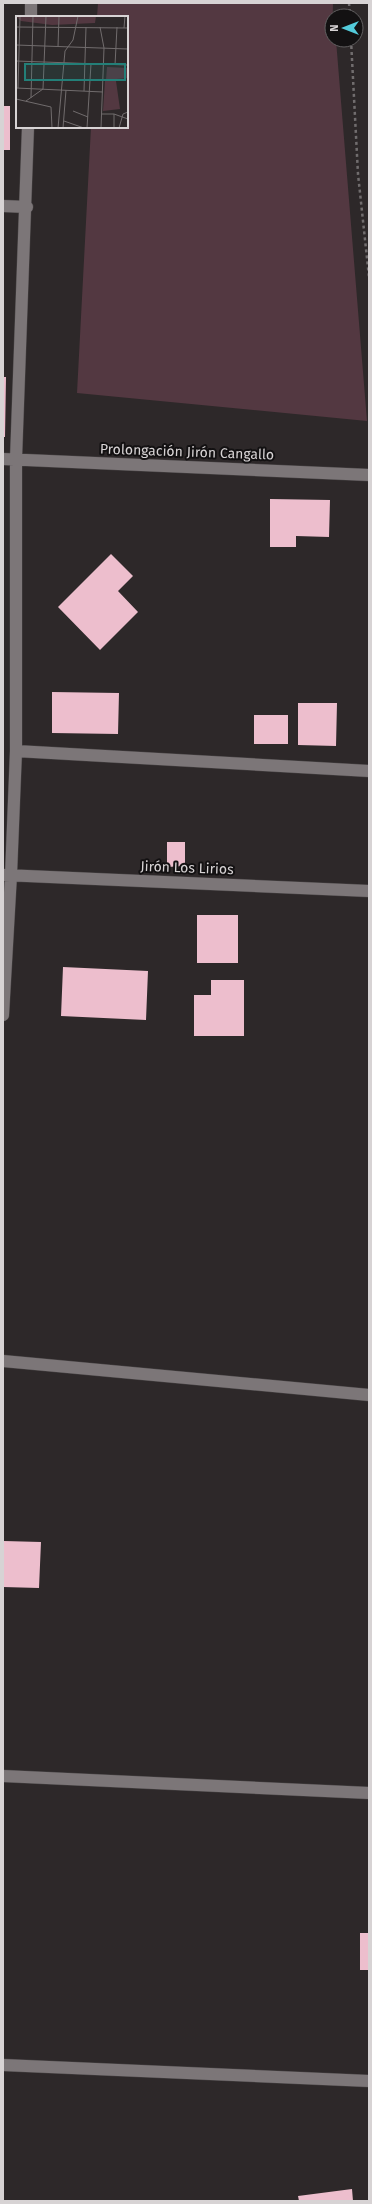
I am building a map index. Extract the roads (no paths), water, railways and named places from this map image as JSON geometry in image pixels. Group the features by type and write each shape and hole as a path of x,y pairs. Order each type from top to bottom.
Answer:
{"street":[{"path":"30,16 31,3"},
{"path":"3,1015 7,875 16,751 16,460 27,207 28,128"},
{"path":"3,206 27,207"},
{"name":"Prolongación Jirón Cangallo","path":"3,459 369,475"},
{"path":"16,751 369,771"},
{"name":"Jirón Los Lirios","path":"7,875 369,891"},
{"path":"3,1361 369,1395"},
{"path":"3,1776 369,1793"},
{"path":"3,2065 369,2081"}]}
